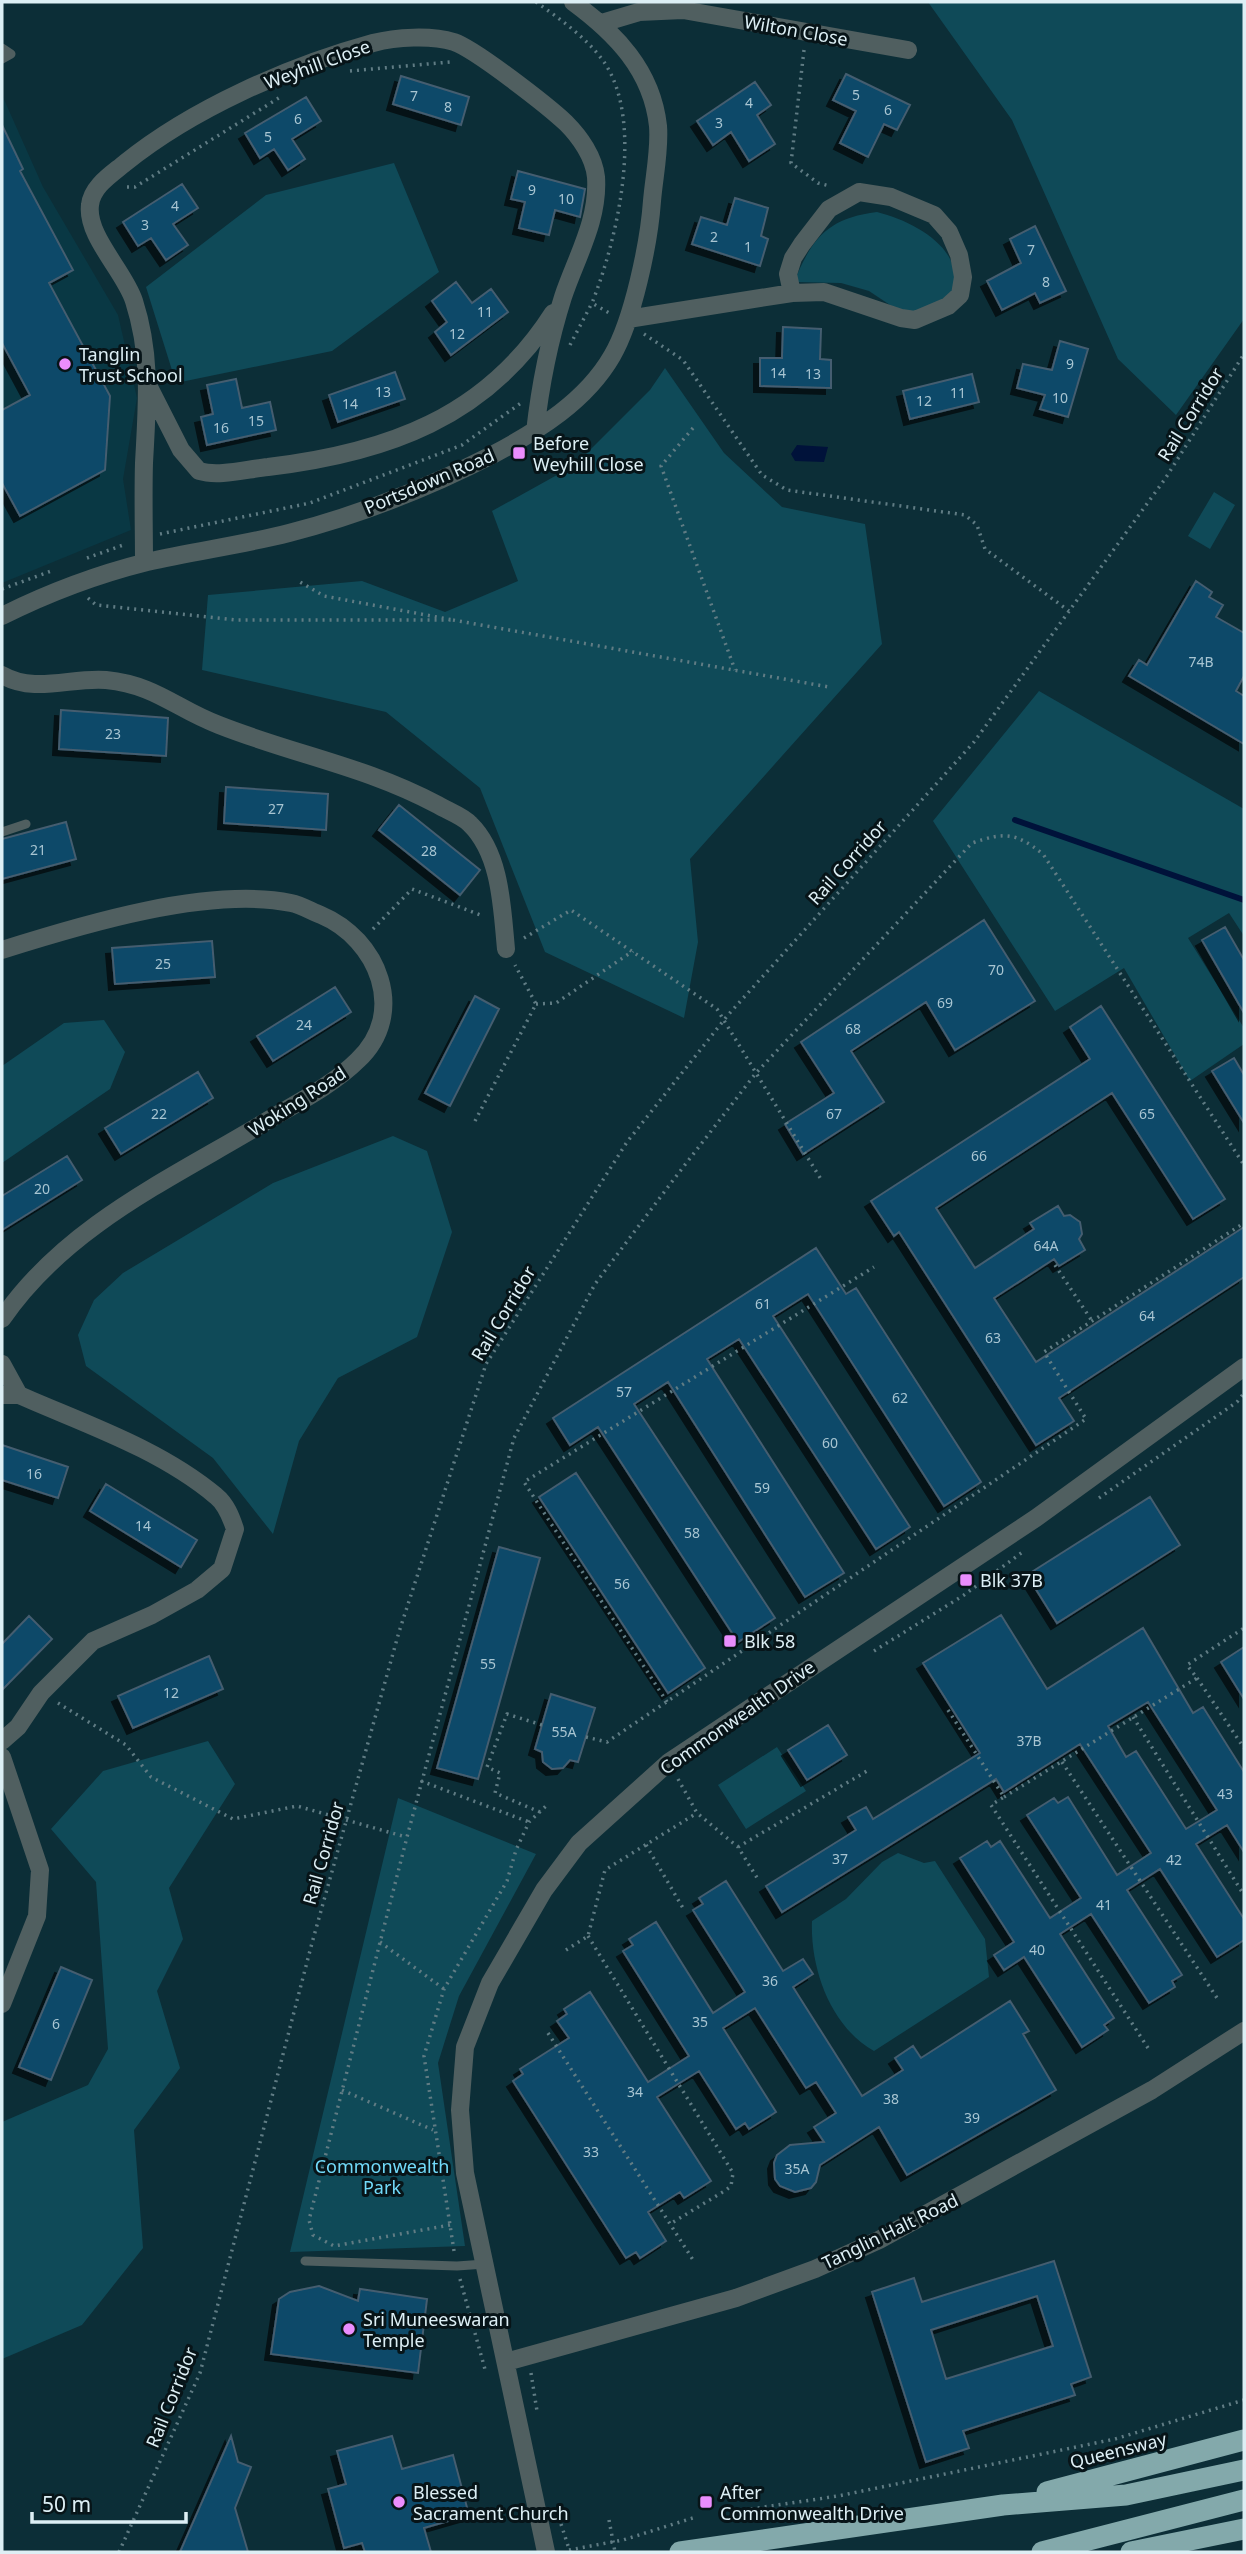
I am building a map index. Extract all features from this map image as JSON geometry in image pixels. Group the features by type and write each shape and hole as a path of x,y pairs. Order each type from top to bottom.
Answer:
{"highway":[{"name":"Queensway","path":"1003,2505 1124,2470 1244,2440"},
{"name":"Queensway","path":"680,2552 1003,2505 1126,2495 1244,2470"},
{"path":"1042,2552 1244,2500"},
{"path":"1131,2552 1244,2529"}],"street":[{"name":"Portsdown Road","path":"2,616 144,563 291,532 362,510 474,464 535,432 590,386 612,355 627,321 652,206 658,126 649,90 633,55 602,23 573,2"},
{"name":"Wilton Close","path":"602,23 639,12 683,10 908,50"},
{"name":"Weyhill Close","path":"144,563 144,466 150,389 143,328 131,291 93,226 90,205 97,188 154,139 212,106 282,76 363,47 416,38 455,42 566,124 587,150 596,174 590,224 562,298 540,389 535,432"},
{"path":"627,321 792,293 824,292 901,318 915,320 948,306 960,295 963,277 959,255 948,232 934,215 891,197 859,192 829,209 802,244 793,258 788,274 792,293"},
{"name":"Weyhill Close","path":"150,389 181,450 192,466 205,473 297,463 374,448 438,421 469,402 508,372 537,339 562,298"},
{"path":"2,675 14,682 52,685 105,680 155,691 215,724 275,746 341,762 399,784 470,823 493,858 506,949"},
{"name":"Woking Road","path":"2,950 77,926 149,911 237,899 292,903 332,919 359,943 382,977 385,1000 380,1026 359,1060 304,1099 148,1189 83,1234 21,1291 2,1319"},
{"path":"2,1364 10,1395 124,1441 178,1471 218,1498 235,1529 222,1569 197,1590 152,1615 93,1641 41,1693 18,1727 2,1741"},
{"name":"Commonwealth Drive","path":"546,2552 520,2442 506,2362 465,2173 460,2110 465,2047 489,1983 544,1890 579,1843 669,1762 1036,1518 1244,1367"},
{"path":"2,1757 40,1870 37,1916 2,2004"},
{"name":"Tanglin Halt Road","path":"506,2362 736,2298 815,2269 879,2240 1152,2091 1244,2031"}],"lane":[{"path":"2,48 6,57"},
{"path":"2,832 26,824"},
{"path":"305,2262 457,2266 485,2264"}],"path":[{"path":"807,31 791,163 818,183 859,192"},
{"path":"347,71 439,65 474,55"},
{"path":"97,188 135,187 286,94"},
{"path":"627,321 682,360 762,475 787,490 965,515 977,525 985,549 1069,611"},
{"name":"Rail Corridor","path":"119,2552 200,2373 399,1632 486,1364 627,1142 725,1019 974,742 1165,479 1244,354"},
{"path":"693,428 661,466 734,670"},
{"path":"300,582 324,596 829,687"},
{"path":"77,586 96,605 236,620 453,620"},
{"path":"450,2225 334,2246 313,2235 309,2220 421,1781 514,1438 595,1284 755,1074 972,843 1000,834 1024,839 1043,854 1244,1165"},
{"path":"359,943 412,889 504,923"},
{"path":"536,1004 506,949 571,910 717,1009 822,1181"},
{"path":"536,1004 556,1003 633,951"},
{"path":"475,1122 536,1004"},
{"path":"586,1737 607,1742 1086,1419 1044,1352 1244,1223"},
{"path":"1055,1265 1092,1321"},
{"path":"667,1702 524,1482 874,1267"},
{"path":"1244,1629 1187,1665 1244,1748"},
{"path":"1148,2048 991,1805 1196,1678"},
{"path":"41,1693 126,1745 152,1777 233,1819 297,1806 407,1837"},
{"path":"948,1710 1004,1797"},
{"path":"540,1812 495,1793 500,1773 487,1767 507,1714 542,1725"},
{"path":"1133,1717 1244,1895"},
{"path":"669,1762 697,1812 738,1847 759,1881"},
{"path":"1062,1762 1219,2001"},
{"path":"738,1847 867,1771"},
{"path":"421,1781 529,1822"},
{"path":"565,1950 588,1936 605,1870 697,1812"},
{"path":"646,1845 683,1908"},
{"path":"588,1936 733,2174 731,2186 726,2190 670,2224"},
{"path":"380,1942 444,1990"},
{"path":"548,2033 695,2263"},
{"path":"342,2091 434,2130"},
{"path":"737,2511 838,2496 1115,2439 1244,2400"},
{"path":"569,2550 623,2540 696,2517"},
{"path":"609,2520 615,2552"}],"shaded area":[{"name":"Tanglin Trust School","path":"2,95 43,187 118,315 137,398 123,479 131,530 2,583"},
{"path":"797,445 828,447 824,462 795,461 791,454"}],"green space":[{"path":"928,2 1244,2 1244,319 1176,415 1118,359 1012,120"},
{"path":"394,163 439,272 332,351 176,383 146,287 266,195"},
{"path":"877,212 913,226 929,236 942,248 951,262 955,277 952,295 940,314 902,313 869,291 841,283 794,282 808,253 824,233 846,219"},
{"path":"665,368 724,453 782,507 865,524 882,644 690,859 698,942 684,1018 545,952 480,788 386,712 202,670 208,595 362,581 445,612 518,581 492,511 575,465 650,390"},
{"path":"1214,492 1235,505 1210,549 1188,536"},
{"path":"1039,691 1244,809 1244,936 1229,913 1188,938 1244,1028 1244,1044 1190,1081 1124,968 1055,1011 933,821"},
{"path":"104,1020 125,1052 110,1089 2,1163 2,1066 64,1023"},
{"path":"393,1136 427,1151 452,1232 417,1337 338,1378 299,1441 273,1534 213,1458 86,1366 78,1335 94,1300 123,1273 273,1183"},
{"path":"208,1741 235,1784 169,1888 183,1939 157,1991 180,2068 134,2130 143,2248 82,2325 2,2359 2,2122 88,2085 108,2049 96,1882 51,1829 103,1771"},
{"path":"777,1747 806,1791 746,1829 718,1785"},
{"name":"Commonwealth Park","path":"398,1798 536,1854 459,1996 438,2063 465,2246 290,2252"},
{"path":"898,1853 924,1863 935,1861 985,1939 989,1977 874,2051 846,2027 826,1995 815,1958 812,1921 846,1899 882,1862"}],"building":[{"path":"846,74 910,105 897,130 884,124 868,157 840,143 856,111 833,100"},
{"path":"401,76 469,97 461,125 393,104"},
{"path":"755,82 771,105 757,115 775,144 749,161 731,132 713,145 697,121"},
{"path":"306,97 321,121 292,139 305,159 288,170 274,149 260,158 245,133"},
{"path":"2,125 23,169 20,171 73,270 49,283 110,396 105,470 20,516 2,483 2,410 30,395 2,343"},
{"path":"518,171 585,189 580,217 555,210 549,235 519,228 525,202 511,199"},
{"path":"182,184 198,208 173,224 188,245 166,260 151,238 138,246 123,222"},
{"path":"735,198 768,208 761,236 768,239 760,266 692,244 701,217 727,225"},
{"path":"1035,226 1066,291 1040,303 1035,293 1002,310 987,281 1021,263 1010,239"},
{"path":"456,282 472,303 491,289 508,312 451,355 435,332 447,322 432,301"},
{"path":"783,327 821,329 820,359 831,360 831,388 760,386 760,358 782,358"},
{"path":"1060,341 1088,349 1068,417 1040,409 1045,395 1017,388 1023,364 1052,370"},
{"path":"395,372 405,399 338,422 329,395"},
{"path":"972,374 979,402 910,419 903,391"},
{"path":"236,379 242,408 270,402 276,430 207,445 201,417 213,414 207,385"},
{"path":"1196,581 1212,592 1209,597 1223,605 1216,617 1244,633 1244,676 1236,691 1244,696 1244,744 1129,676 1139,660 1147,665"},
{"path":"61,710 168,718 166,756 59,749"},
{"path":"226,787 328,794 326,830 224,823"},
{"path":"399,805 480,870 460,895 379,830"},
{"path":"66,822 76,859 2,879 2,839"},
{"path":"984,920 1035,1001 955,1050 926,1002 851,1051 884,1102 803,1154 785,1124 834,1093 801,1042"},
{"path":"1225,927 1244,960 1244,1013 1202,940"},
{"path":"212,941 215,977 115,984 112,948"},
{"path":"335,987 351,1012 273,1061 257,1036"},
{"path":"475,996 499,1009 450,1106 425,1093"},
{"path":"1101,1006 1225,1199 1193,1219 1112,1093 936,1208 975,1268 1034,1229 1030,1223 1058,1206 1064,1216 1070,1215 1080,1222 1082,1234 1079,1239 1085,1250 1059,1266 1054,1259 994,1298 1036,1362 1244,1227 1244,1277 1059,1398 1074,1421 1036,1445 899,1232 894,1236 871,1201 1090,1059 1070,1027"},
{"path":"1234,1058 1244,1075 1244,1123 1212,1071"},
{"path":"198,1072 213,1098 121,1154 105,1128"},
{"path":"67,1156 82,1180 2,1230 2,1196"},
{"path":"816,1248 846,1294 856,1288 981,1482 944,1506 808,1294 773,1316 910,1527 876,1549 739,1339 707,1359 844,1573 805,1597 668,1382 634,1404 775,1618 738,1642 598,1427 570,1445 553,1418"},
{"path":"2,1445 68,1467 58,1498 2,1480"},
{"path":"576,1473 705,1668 668,1693 539,1497"},
{"path":"106,1484 197,1540 181,1567 90,1511"},
{"path":"1150,1497 1180,1545 1057,1623 1027,1575"},
{"path":"499,1547 540,1558 478,1779 437,1768"},
{"path":"1001,1615 1047,1689 1143,1628 1193,1713 1203,1707 1244,1772 1244,1852 1227,1825 1196,1844 1244,1919 1244,1940 1217,1957 1160,1869 1127,1890 1182,1975 1172,1981 1175,1987 1149,2003 1091,1914 1060,1934 1114,2018 1104,2025 1108,2030 1082,2047 1024,1957 1004,1970 994,1955 1014,1942 960,1858 987,1841 991,1847 1000,1841 1050,1918 1081,1898 1027,1815 1054,1798 1058,1803 1068,1797 1117,1875 1151,1853 1080,1744 1004,1792 996,1779 782,1912 766,1886 856,1830 848,1817 866,1807 873,1819 980,1753 923,1663","holes":["1148,1702 1217,1810 1186,1829 1136,1751 1126,1757 1108,1726"]},
{"path":"29,1616 52,1639 2,1690 2,1644"},
{"path":"1244,1647 1244,1699 1221,1662"},
{"path":"209,1656 223,1689 133,1728 118,1696"},
{"path":"551,1694 595,1708 578,1762 570,1760 563,1768 552,1769 543,1762 542,1752 535,1749"},
{"path":"828,1725 847,1755 807,1780 788,1750"},
{"path":"726,1881 783,1971 803,1959 813,1974 793,1987 862,2096 903,2070 895,2058 913,2046 921,2058 1010,2001 1029,2031 1023,2034 1056,2090 907,2175 879,2127 820,2165 816,2182 811,2188 795,2192 780,2186 775,2179 774,2163 777,2155 790,2145 824,2142 814,2127 836,2113 816,2082 806,2088 755,2008 723,2028 776,2112 749,2129 745,2123 736,2129 699,2071 657,2097 711,2181 684,2198 680,2192 648,2212 666,2241 640,2258 636,2252 626,2258 513,2081 523,2074 520,2069 569,2038 557,2021 567,2014 564,2009 590,1992 648,2082 689,2056 623,1951 633,1945 629,1939 656,1922 713,2013 745,1992 693,1910 703,1904 699,1898"},
{"path":"61,1967 92,1980 51,2080 19,2067"},
{"path":"1054,2261 1091,2377 1071,2384 1075,2395 963,2431 969,2448 926,2462 872,2292 914,2278 922,2302","holes":["1037,2296 1053,2346 946,2379 931,2330"]},
{"name":"Sri Muneeswaran Temple","path":"319,2286 358,2301 360,2289 427,2299 418,2373 271,2354 279,2299 290,2292"},
{"path":"231,2436 238,2462 251,2467 235,2508 248,2552 180,2552"},
{"name":"Blessed Sacrament Church","path":"392,2436 402,2469 453,2455 469,2515 424,2528 431,2552 365,2552 362,2543 344,2548 328,2489 346,2484 337,2451"}],"waterway":[{"path":"1015,820 1244,900"}],"place":[{"name":"Tanglin Trust School","path":"65,364"},
{"name":"Before Weyhill Close","path":"519,453"},
{"name":"Blk 37B","path":"966,1580"},
{"name":"Blk 58","path":"730,1641"},
{"name":"Sri Muneeswaran Temple","path":"349,2329"},
{"name":"Blessed Sacrament Church","path":"399,2502"},
{"name":"After Commonwealth Drive","path":"706,2502"}]}
